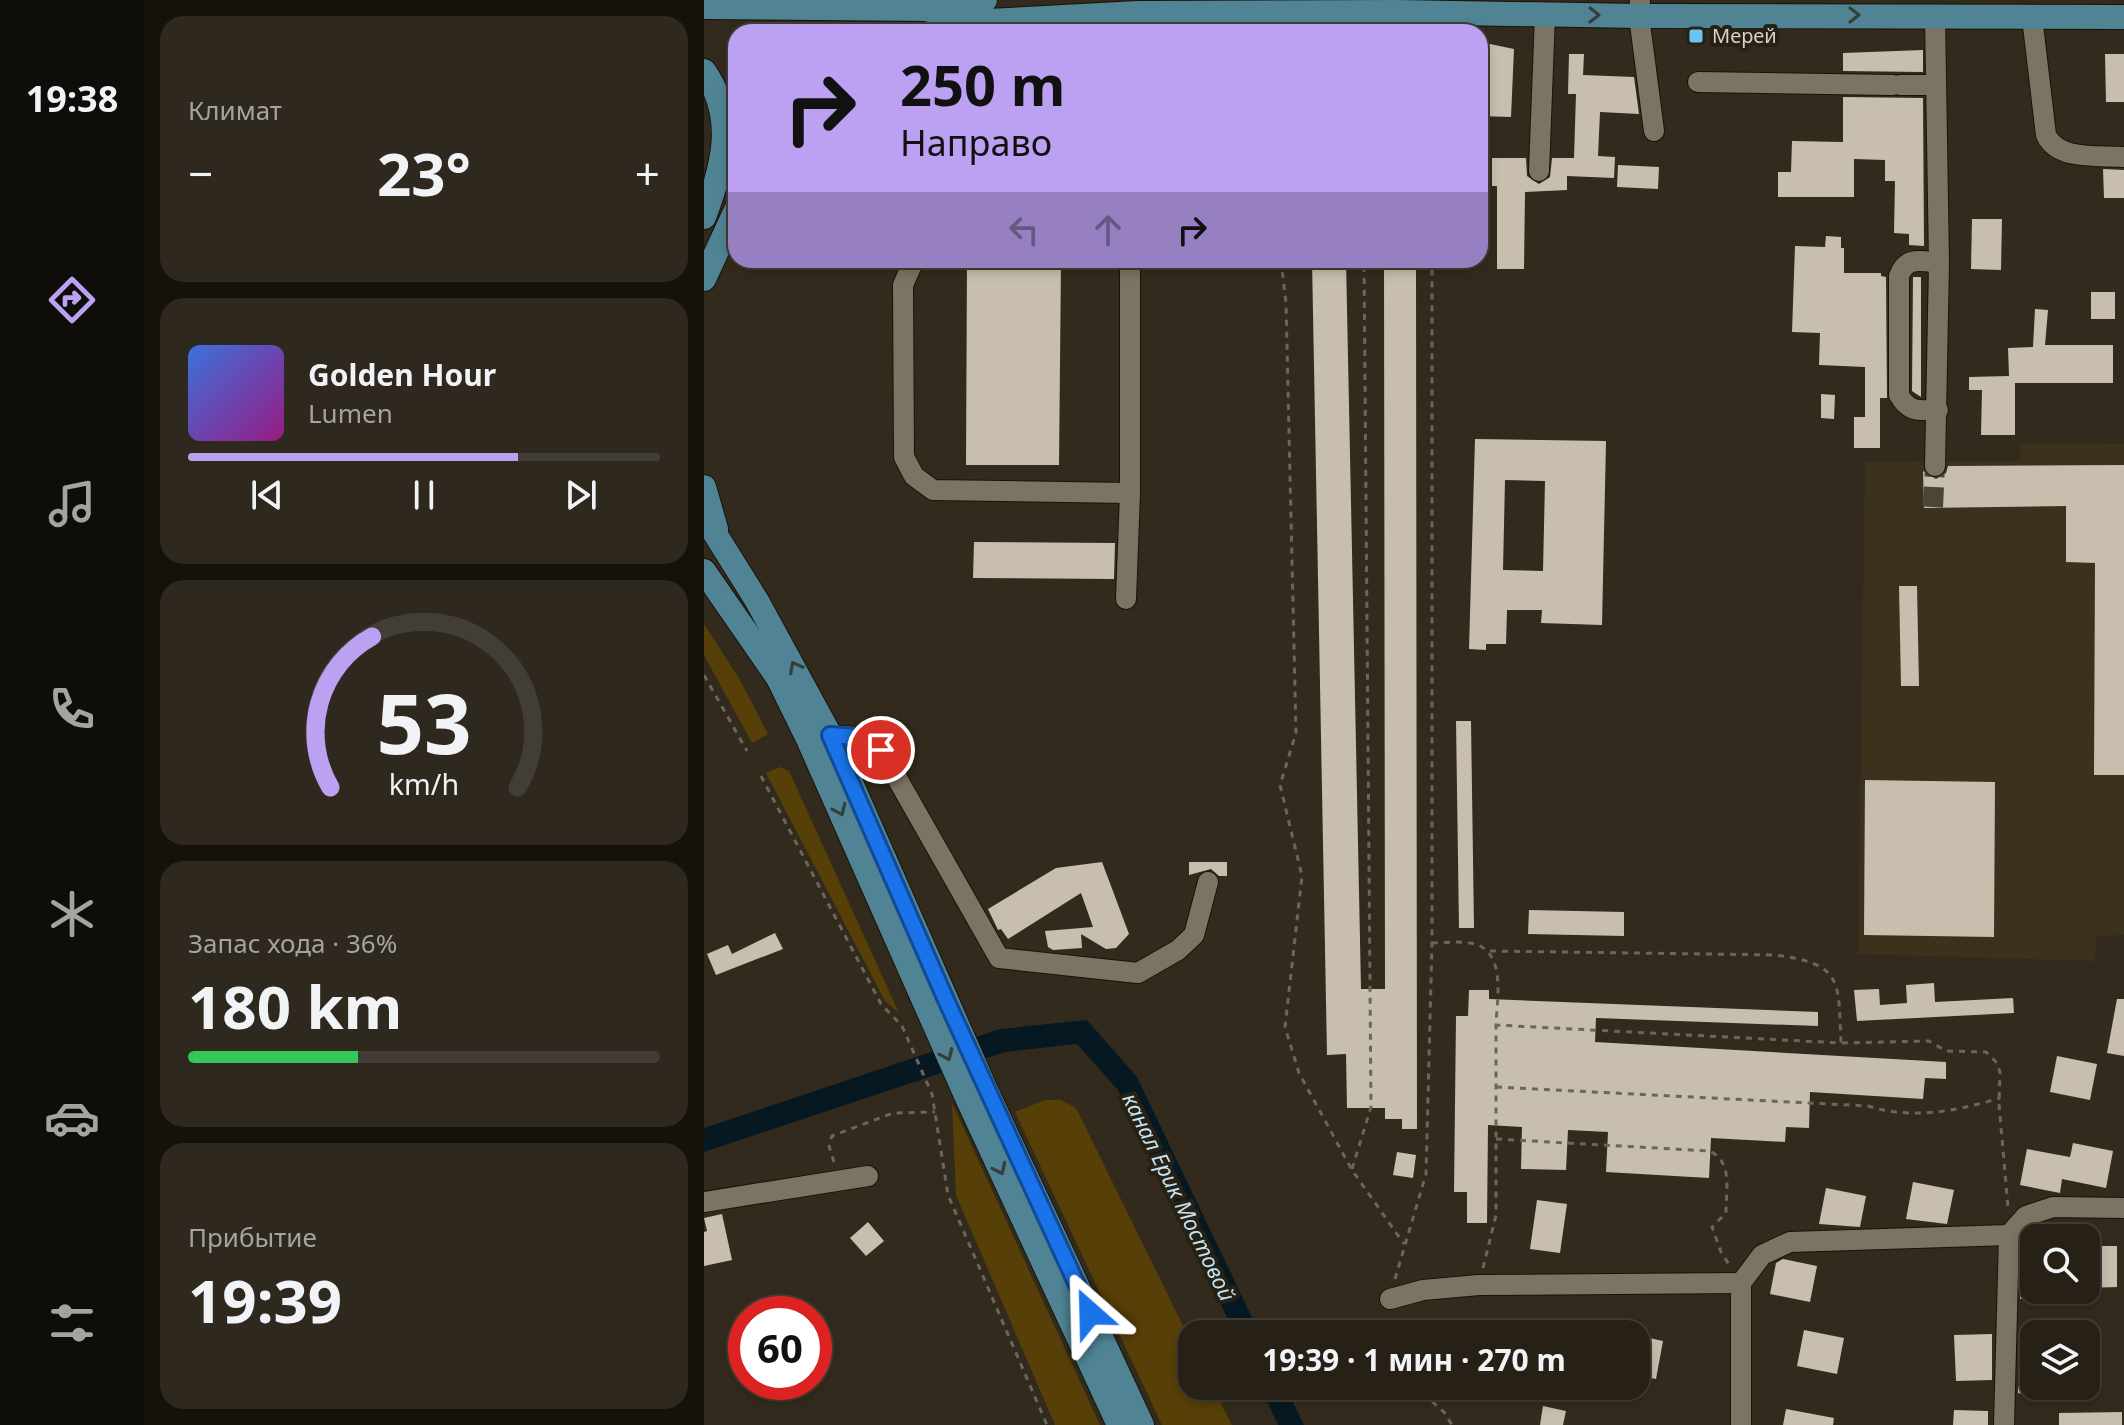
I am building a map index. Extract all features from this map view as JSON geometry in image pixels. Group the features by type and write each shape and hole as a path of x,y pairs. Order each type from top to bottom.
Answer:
{"main road":[{"path":"704,7 927,9 954,19 987,10 1156,18 1469,6 1545,15 1639,8 2124,17"},
{"path":"970,24 987,10"},
{"path":"704,71 717,89 726,140 721,171 704,217"},
{"path":"704,279 728,227"},
{"path":"704,487 722,546"},
{"path":"704,516 787,652 830,735 937,1006"},
{"path":"704,571 735,612 784,690 937,1006 1119,1425"},
{"path":"976,1093 1142,1425"}],"street":[{"path":"1639,8 1654,131"},
{"path":"1539,171 1545,15"},
{"path":"1935,15 1939,263 1935,466"},
{"path":"2032,17 2046,135 2052,146 2062,152 2124,157"},
{"path":"1698,82 1935,85"},
{"path":"1938,410 1912,410 1905,406 1899,395 1899,276 1902,266 1911,260 1939,263"},
{"path":"910,268 903,285 904,457 914,476 933,490 1130,493"},
{"path":"1126,599 1130,493 1130,268"},
{"path":"830,735 856,737 881,750 999,958 1138,973 1178,950 1194,935 1208,882"},
{"path":"704,1202 868,1176"},
{"path":"2004,1425 2009,1235 2026,1216 2053,1207 2124,1208"},
{"path":"1741,1425 1741,1283 1762,1255 1790,1242 2009,1235"},
{"path":"1390,1299 1423,1290 1479,1285 1741,1283"}],"path":[{"path":"1282,268 1286,303 1296,733 1280,785 1302,876 1285,1027 1299,1073 1352,1170 1404,1244"},
{"path":"1352,1170 1371,1107 1364,268"},
{"path":"1391,1320 1390,1299 1426,1174 1432,943 1432,268"},
{"path":"704,675 747,751"},
{"path":"761,776 881,1004 902,1026 932,1094 948,1195 1047,1425"},
{"path":"1432,943 1473,943 1488,951 1775,955 1805,959 1829,972 1838,986 1841,1043"},
{"path":"1479,1285 1496,1215 1497,968 1488,951"},
{"path":"1496,1025 1841,1043 1929,1041 1946,1051 1986,1052 1996,1062 2000,1072 2009,1235"},
{"path":"1496,1087 1868,1106 1891,1113 1925,1114 2000,1098"},
{"path":"842,1180 829,1152 832,1136 893,1113 935,1112"},
{"path":"1496,1139 1709,1151 1720,1155 1726,1167 1726,1213 1712,1227 1721,1252 1741,1283"},
{"path":"1430,1400 1444,1412 1452,1425"}],"shaded area":[{"path":"2021,443 2124,444 2124,935 2096,936 2095,961 1858,954 1865,462 2020,461"},
{"path":"704,624 740,680 768,734 752,743 704,655"},
{"path":"780,767 789,771 899,1013 885,1001 766,773"},
{"path":"1045,1100 1061,1100 1076,1108 1180,1320 1178,1400 1219,1400 1232,1425 1162,1425 1015,1112"},
{"path":"952,1103 1100,1425 1055,1425 956,1195"}],"water":[{"name":"канал Ерик Мостовой","path":"1087,1020 1137,1077 1253,1320 1228,1320 1118,1090 1077,1044 1005,1052 704,1152 704,1128 1000,1029"},
{"path":"1266,1400 1292,1400 1304,1425 1278,1425"}],"building":[{"path":"1488,45 1514,49 1511,117 1488,116"},
{"path":"1923,50 1923,72 1843,71 1843,53"},
{"path":"1569,54 1584,54 1583,75 1634,77 1639,114 1600,112 1598,156 1615,157 1614,178 1567,176 1567,190 1525,192 1524,269 1497,269 1497,186 1492,186 1492,158 1526,158 1527,176 1539,184 1550,177 1552,158 1574,158 1576,94 1568,94"},
{"path":"2105,54 2124,54 2124,102 2106,102"},
{"path":"1843,97 1923,98 1924,246 1909,245 1909,234 1894,233 1895,181 1885,181 1885,160 1854,159 1854,197 1778,197 1778,172 1791,172 1792,141 1843,142"},
{"path":"1618,165 1659,167 1658,189 1617,187"},
{"path":"2103,169 2124,170 2124,198 2104,198"},
{"path":"1972,219 2002,219 2001,270 1971,269"},
{"path":"1826,236 1841,237 1844,273 1881,273 1886,277 1887,398 1880,398 1880,448 1854,448 1854,417 1865,417 1865,367 1819,365 1820,333 1792,332 1795,246 1825,247"},
{"path":"967,268 1061,268 1059,465 966,465"},
{"path":"1312,268 1346,268 1361,989 1385,989 1384,268 1416,268 1417,1129 1402,1129 1402,1119 1385,1119 1385,1108 1347,1108 1346,1054 1327,1055"},
{"path":"1913,277 1921,277 1921,397 1912,391"},
{"path":"2091,292 2115,292 2115,319 2091,319"},
{"path":"2035,309 2048,310 2045,345 2113,345 2113,383 2015,383 2015,435 1981,435 1982,390 1969,390 1969,377 2009,376 2008,348 2033,347"},
{"path":"1821,394 1835,395 1834,419 1821,418"},
{"path":"1475,439 1606,441 1602,625 1541,623 1542,610 1507,610 1506,644 1486,644 1486,650 1469,649","holes":["1505,480 1545,481 1543,571 1503,570"]},
{"path":"2124,465 2124,775 2094,775 2095,563 2066,562 2066,506 1924,508 1923,471 1936,479 1946,473 1948,466"},
{"path":"974,542 1115,543 1114,579 973,578"},
{"path":"1899,586 1917,586 1919,686 1901,686"},
{"path":"1456,721 1471,721 1474,928 1459,928"},
{"path":"1865,780 1995,782 1994,937 1864,935"},
{"path":"1102,862 1129,934 1116,948 1106,949 1081,934 1082,948 1053,950 1048,947 1045,931 1093,927 1081,893 1008,939 1001,929 998,930 988,909 1056,868"},
{"path":"1189,862 1227,862 1227,876 1219,876 1211,869 1189,875"},
{"path":"1529,910 1624,912 1624,936 1528,934"},
{"path":"775,933 783,949 716,975 707,954 728,945 732,954"},
{"path":"1934,983 1935,1002 2013,998 2014,1013 1857,1021 1854,990 1879,989 1880,1005 1907,1003 1906,985"},
{"path":"1469,990 1489,990 1489,999 1818,1012 1818,1026 1596,1018 1595,1042 1946,1062 1946,1079 1925,1078 1923,1099 1810,1092 1809,1128 1786,1127 1785,1142 1711,1138 1709,1178 1606,1172 1608,1132 1568,1130 1566,1170 1521,1169 1522,1127 1488,1125 1487,1223 1467,1223 1467,1192 1454,1192 1456,1016 1468,1016"},
{"path":"2117,999 2124,999 2124,1056 2107,1053"},
{"path":"2057,1056 2097,1064 2090,1100 2050,1092"},
{"path":"2073,1143 2113,1151 2106,1188 2062,1179 2060,1193 2020,1185 2027,1149 2070,1157"},
{"path":"1397,1152 1416,1155 1413,1178 1393,1175"},
{"path":"1913,1182 1954,1190 1947,1224 1906,1219"},
{"path":"1826,1188 1866,1196 1860,1227 1819,1224"},
{"path":"1537,1200 1567,1204 1560,1253 1530,1249"},
{"path":"722,1214 732,1260 704,1266 704,1232 707,1231 704,1218"},
{"path":"868,1222 884,1241 866,1256 850,1238"},
{"path":"2100,1246 2117,1246 2117,1287 2100,1288"},
{"path":"1783,1259 1817,1266 1810,1302 1770,1294 1776,1263"},
{"path":"1804,1330 1844,1338 1837,1374 1797,1366"},
{"path":"1992,1334 1992,1380 1956,1381 1954,1335"},
{"path":"1650,1338 1663,1341 1656,1379 1650,1378"},
{"path":"1543,1406 1566,1411 1563,1425 1540,1425"},
{"path":"1786,1409 1834,1418 1833,1425 1783,1425"},
{"path":"1954,1410 1988,1411 1988,1425 1953,1425"},
{"path":"2122,1412 2122,1425 2059,1425 2059,1413"}],"tunnel":[{"path":"1933,507 1935,466"}],"place":[{"name":"Мерей","path":"1696,36"}],"route":[{"path":"881,750 856,737 830,735 985,1088 1090,1313"}]}
